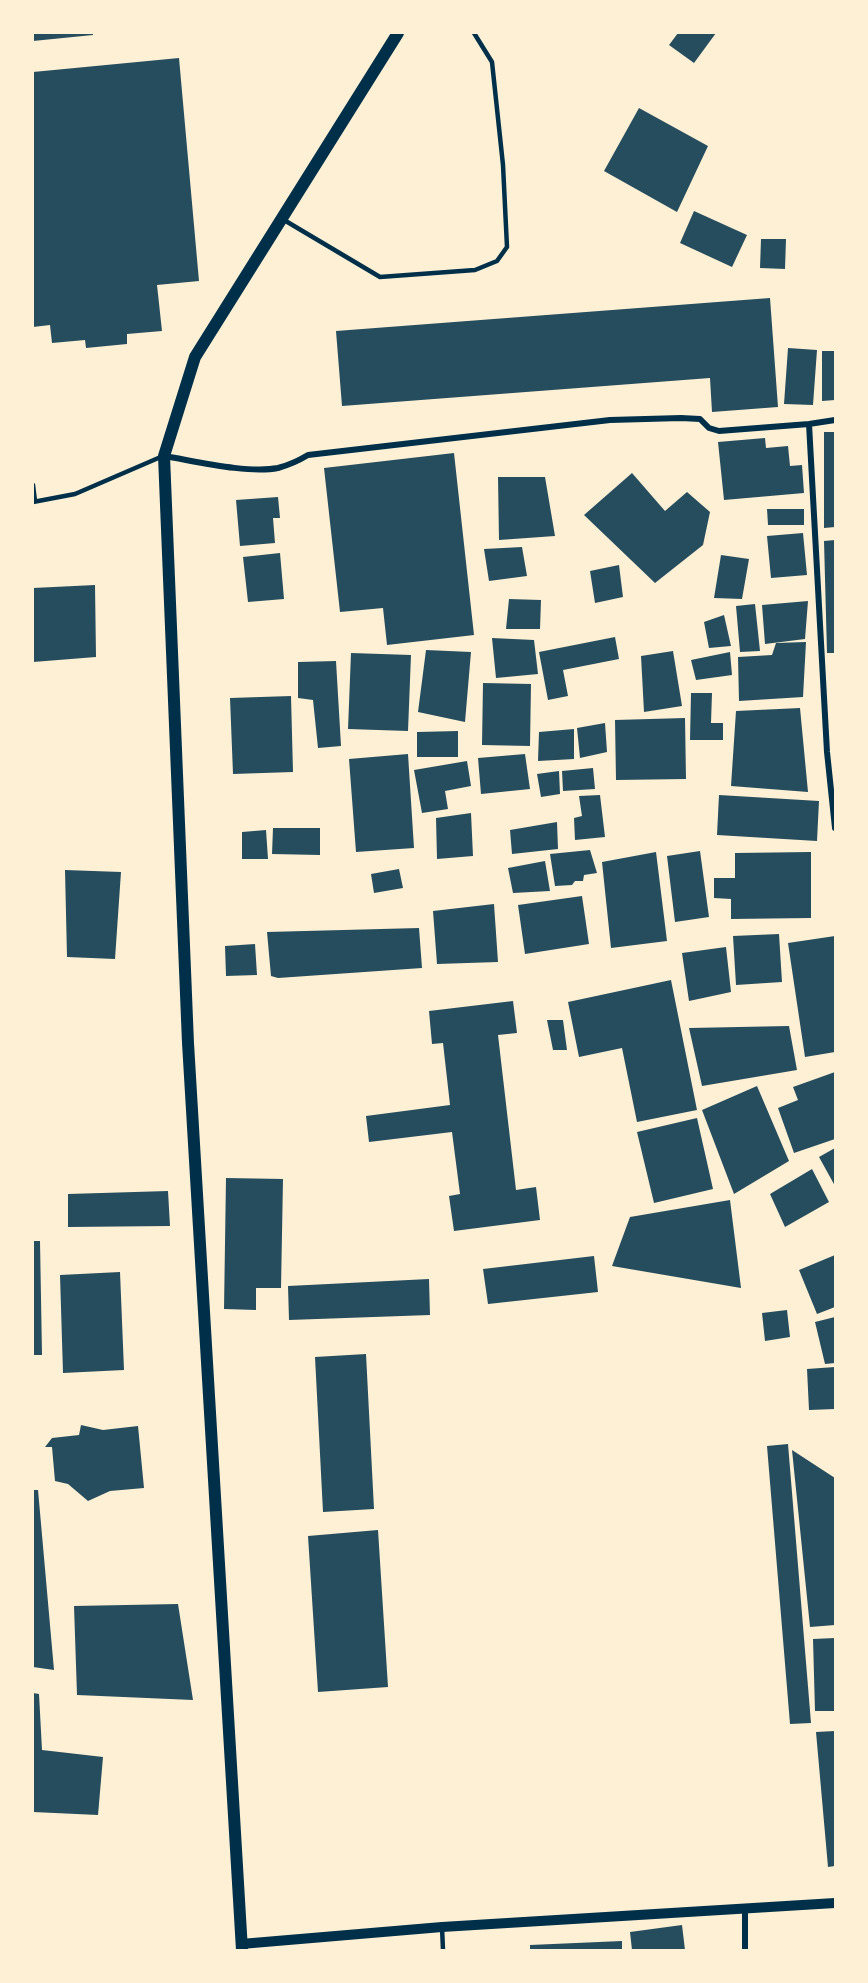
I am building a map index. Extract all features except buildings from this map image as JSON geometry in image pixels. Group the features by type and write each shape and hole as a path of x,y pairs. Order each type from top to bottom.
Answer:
{"main road":[{"path":"241,1947 188,1043 164,456 195,357 398,33"}],"street":[{"path":"164,456 249,469 275,468 294,463 308,455 610,420 681,418 700,420 709,428 719,431 835,420"},
{"path":"809,424 827,752 835,828"},
{"path":"241,1947 442,1927 835,1903"},
{"path":"745,1909 745,1950"}],"lane":[{"path":"282,219 380,277 475,270 497,261 507,247 492,62 474,33"},
{"path":"33,485 34,501 75,494 164,456"},
{"path":"442,1927 443,1950"}]}
